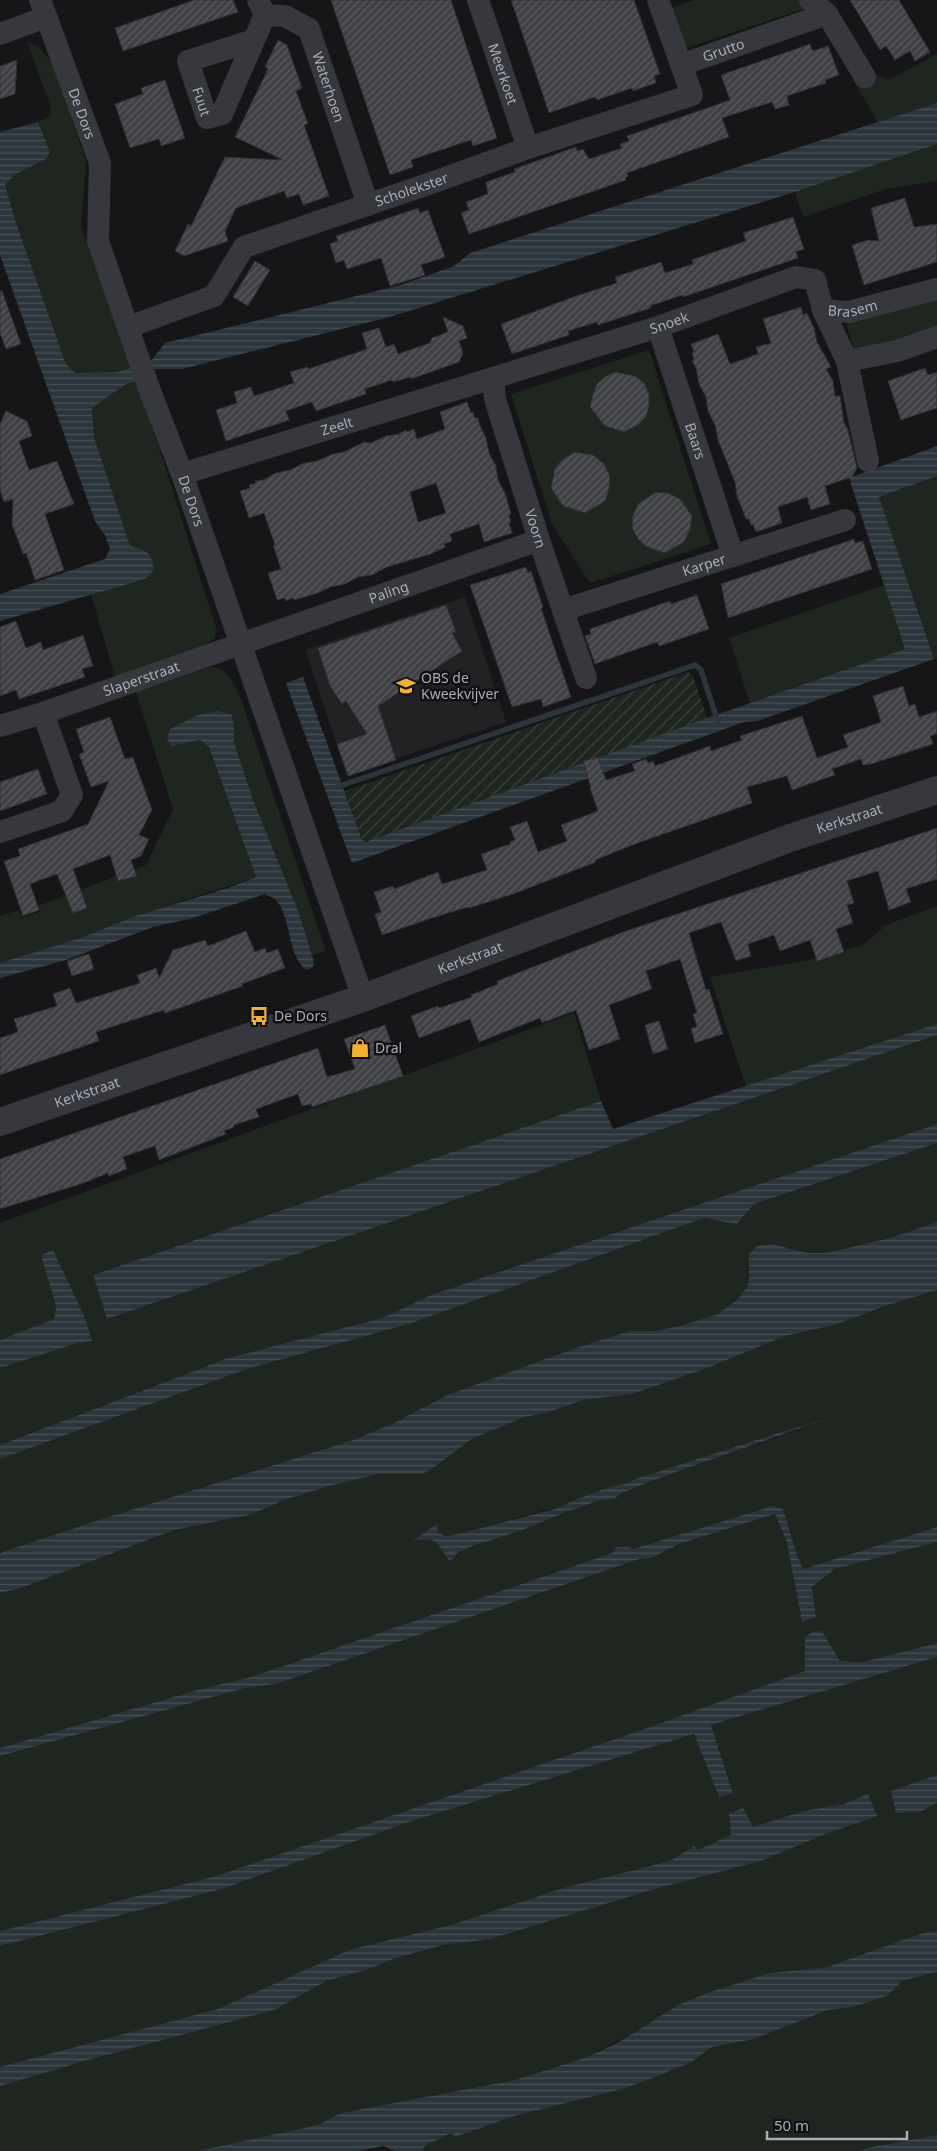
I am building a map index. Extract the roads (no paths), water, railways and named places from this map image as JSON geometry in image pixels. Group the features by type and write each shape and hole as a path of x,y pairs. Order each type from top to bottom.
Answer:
{"street":[{"name":"Meerkoet","path":"478,0 528,148"},
{"path":"810,0 827,14 865,76"},
{"path":"663,1 681,65"},
{"path":"254,40 262,8"},
{"name":"Waterhoen","path":"262,8 285,16 309,29 368,205"},
{"path":"0,34 43,9"},
{"name":"De Dors","path":"43,9 100,163 98,242 147,383 182,474 239,644 363,998"},
{"name":"Grutto","path":"681,65 827,14"},
{"name":"Scholekster","path":"128,328 214,296 244,247 528,148 692,95 681,65"},
{"name":"Snoek","path":"494,379 658,327 796,277 815,280 823,310"},
{"name":"Brasem","path":"868,461 847,361 823,310 849,312 937,289"},
{"name":"Baars","path":"658,327 733,556"},
{"path":"847,361 896,351 937,337"},
{"name":"Zeelt","path":"182,474 494,379"},
{"name":"Voorn","path":"494,379 495,399 539,540 586,678"},
{"name":"Karper","path":"563,610 845,520"},
{"name":"Paling","path":"239,644 539,540"},
{"name":"Slaperstraat","path":"0,726 43,713 239,644"},
{"path":"0,832 62,811 72,795 43,713"},
{"name":"Kerkstraat","path":"0,1122 363,998 790,838 937,790"}],"waterway":[{"path":"337,787 695,665 701,670 718,722"}],"place":[{"name":"OBS de Kweekvijver","path":"406,686"},
{"name":"De Dors","path":"259,1016"},
{"name":"Dral","path":"360,1048"}]}
